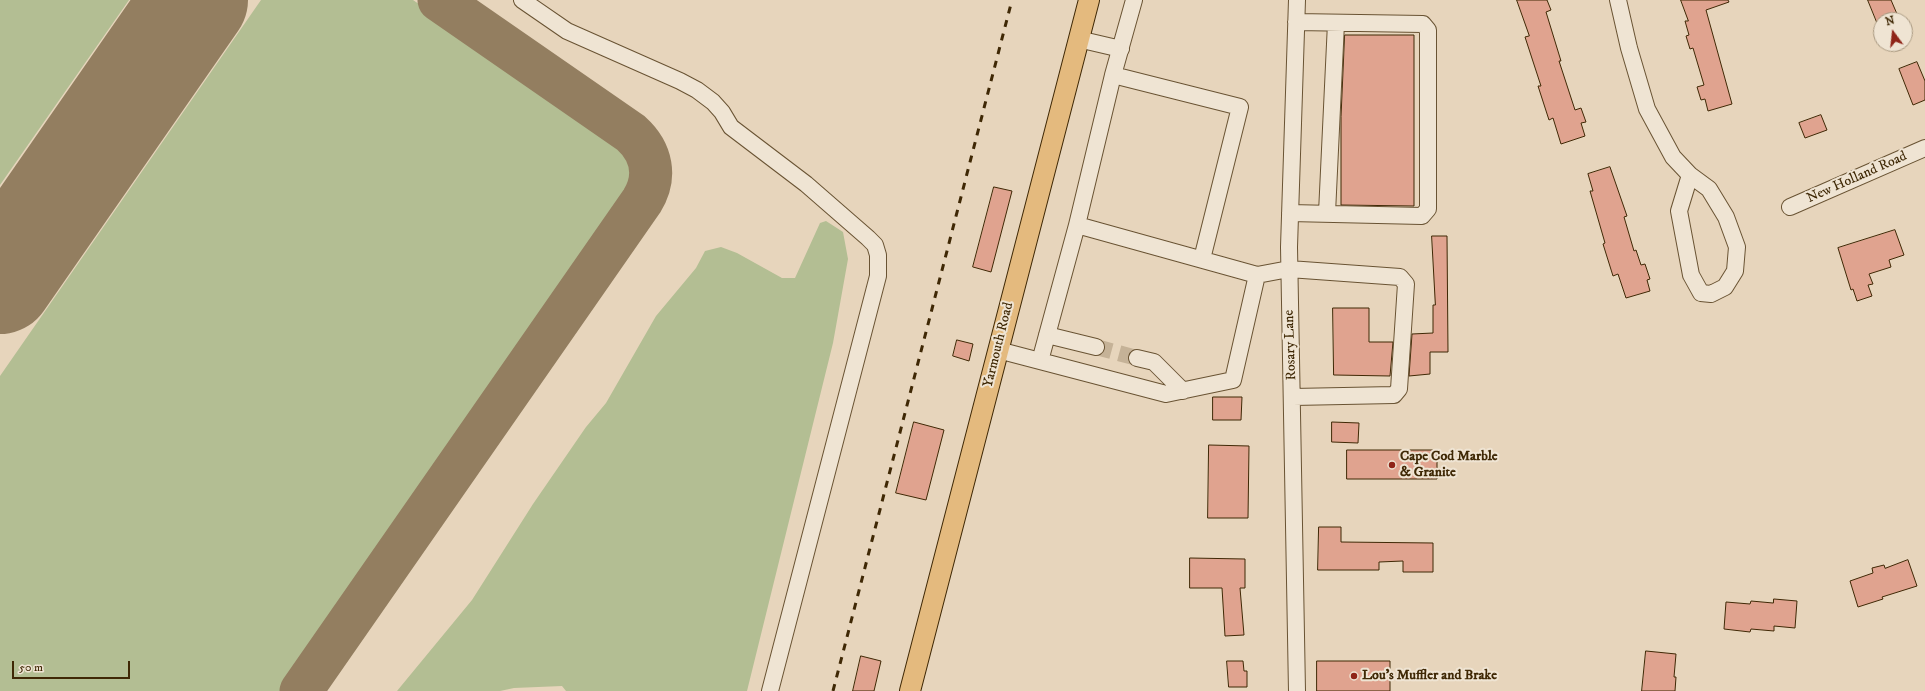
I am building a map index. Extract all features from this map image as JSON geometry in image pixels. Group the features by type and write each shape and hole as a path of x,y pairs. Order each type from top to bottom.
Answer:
{"main road":[{"name":"Yarmouth Road","path":"910,691 1089,0"}],"street":[{"path":"522,0 567,31 697,90 722,112 732,127 806,184 875,245 880,264 878,276 770,691"},
{"path":"1040,361 1077,225 1113,75 1134,0"},
{"name":"Rosary Lane","path":"1297,0 1289,269 1293,396 1297,691"},
{"path":"1618,0 1629,48 1646,109 1673,157 1690,175 1709,189 1726,217 1737,247 1735,272 1725,287 1711,294 1701,293 1691,275 1680,218 1679,211 1690,175"},
{"path":"1290,213 1422,216 1428,208 1428,30 1423,24 1296,22"},
{"path":"1327,214 1336,23"},
{"path":"1078,40 1121,50"},
{"path":"1113,75 1240,107 1202,259"},
{"name":"New Holland Road","path":"1790,207 1925,148"},
{"path":"1077,225 1258,274 1289,269 1400,277 1406,284 1399,389 1394,395 1293,396"},
{"path":"998,350 1166,394 1233,380 1258,274"},
{"path":"1047,335 1096,347"},
{"path":"1137,358 1154,362 1183,390"}],"green space":[{"path":"0,0 129,0 0,185"},
{"path":"261,0 413,0 623,144 634,160 636,168 636,174 631,189 622,205 283,691 0,691 0,376"},
{"path":"826,221 843,232 848,259 833,343 747,691 566,691 562,686 514,688 500,691 397,691 472,600 533,504 586,427 606,403 656,316 696,268 705,251 721,247 737,253 782,278 795,278 820,223"}],"building":[{"path":"1517,0 1547,0 1551,10 1546,12 1561,61 1559,61 1575,110 1581,108 1586,122 1581,123 1585,136 1561,144 1553,118 1549,120 1538,86 1541,86 1525,37 1529,36"},
{"path":"1681,0 1728,0 1729,2 1706,10 1732,104 1708,111 1705,99 1701,100 1697,87 1704,85 1693,48 1690,49 1686,36 1689,35 1685,21 1688,21"},
{"path":"1868,0 1891,0 1896,12 1873,12"},
{"path":"1345,35 1414,35 1414,206 1341,205 1341,117"},
{"path":"1917,62 1925,81 1925,100 1913,105 1899,69"},
{"path":"1821,115 1827,130 1805,138 1799,123"},
{"path":"1610,167 1627,216 1624,217 1634,251 1636,250 1641,265 1645,264 1650,279 1647,280 1650,291 1626,298 1618,274 1613,276 1603,244 1605,243 1590,191 1593,191 1588,174"},
{"path":"994,187 1012,191 991,272 973,267"},
{"path":"1895,230 1904,255 1889,260 1891,267 1869,274 1873,284 1868,285 1872,296 1857,301 1853,289 1851,290 1838,248"},
{"path":"1432,236 1447,236 1448,352 1430,352 1430,374 1409,376 1412,334 1433,333 1433,305 1435,305"},
{"path":"1333,308 1369,308 1369,342 1393,342 1390,376 1334,375"},
{"path":"957,340 973,344 969,361 953,356"},
{"path":"1213,397 1242,397 1241,420 1213,420"},
{"path":"914,422 944,430 926,500 896,493"},
{"path":"1332,422 1359,423 1358,443 1332,442"},
{"path":"1209,445 1249,446 1248,518 1208,518"},
{"name":"Cape Cod Marble & Granite","path":"1347,450 1437,450 1437,479 1347,479"},
{"path":"1319,527 1341,527 1341,542 1433,543 1433,572 1403,572 1403,561 1379,562 1379,570 1318,570"},
{"path":"1190,558 1245,559 1245,588 1240,588 1244,635 1225,636 1222,588 1190,588"},
{"path":"1908,560 1917,586 1882,597 1883,599 1858,607 1850,581 1873,573 1872,568 1884,565 1885,568"},
{"path":"1774,599 1797,601 1795,628 1774,626 1774,631 1751,629 1750,632 1724,629 1726,602 1750,604 1751,601 1773,603"},
{"path":"1646,651 1676,654 1674,677 1676,677 1675,691 1642,691"},
{"path":"861,656 881,661 874,691 853,691"},
{"path":"1227,661 1243,661 1244,671 1247,671 1247,687 1229,687"},
{"name":"Lou's Muffler and Brake","path":"1317,661 1390,661 1390,691 1317,691"}],"taxiway":[{"path":"301,691 642,201 650,183 651,174 648,157 644,148 631,133 439,0"}],"runway":[{"path":"0,281 195,0"}],"tunnel":[{"path":"1096,347 1137,358"}],"railway":[{"path":"833,691 1012,0"}],"place":[{"name":"Cape Cod Marble & Granite","path":"1392,465"},
{"name":"Lou's Muffler and Brake","path":"1354,676"}]}
